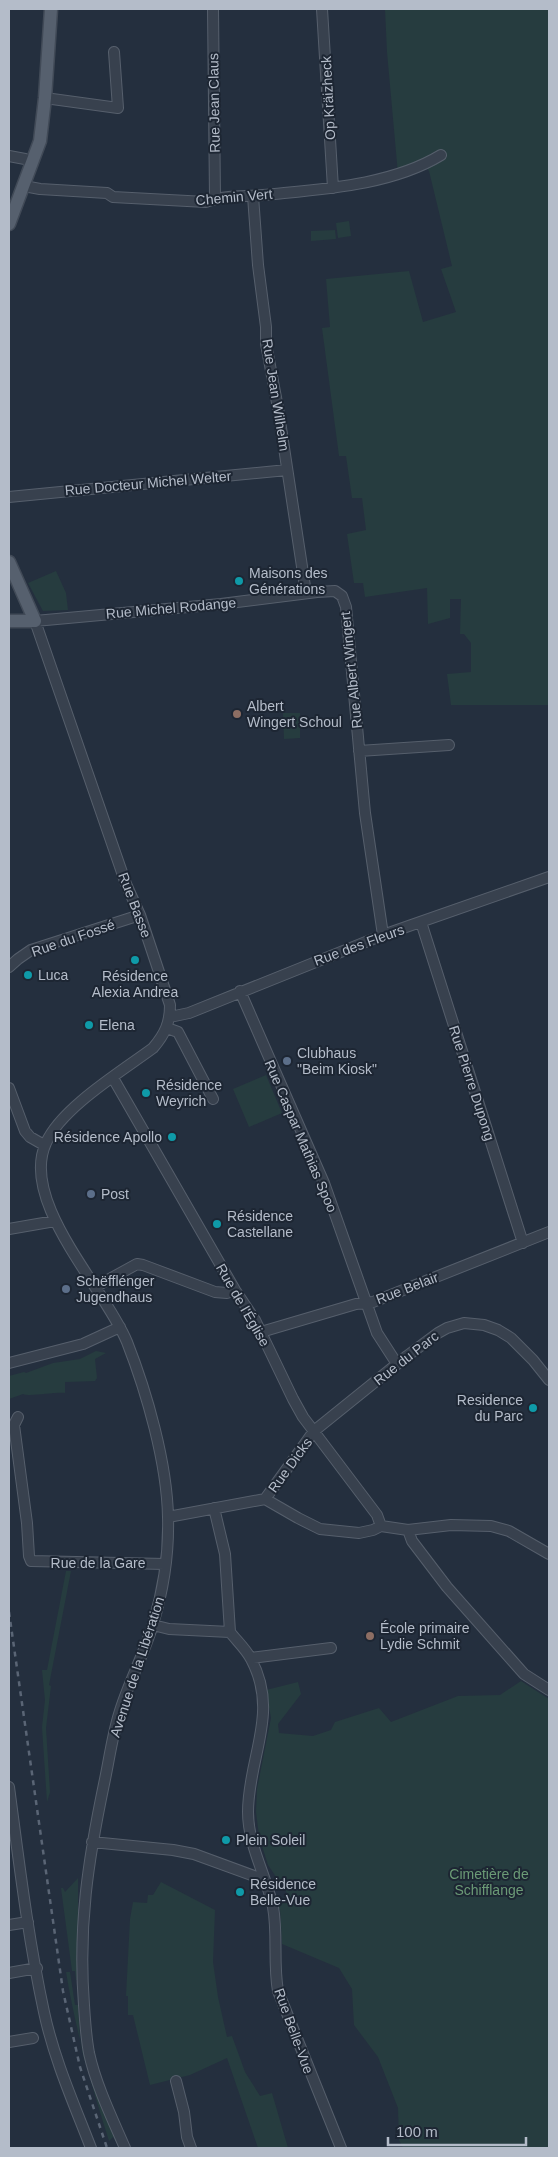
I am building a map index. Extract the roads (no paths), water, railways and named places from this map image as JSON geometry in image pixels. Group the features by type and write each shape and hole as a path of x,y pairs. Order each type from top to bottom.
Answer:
{"main road":[{"path":"9,224 40,141 51,9"},
{"path":"9,562 35,621 9,621"}],"street":[{"name":"Rue Jean Claus","path":"213,9 215,198"},
{"name":"Op Kräizheck","path":"322,9 333,188"},
{"path":"45,98 118,108 114,52"},
{"name":"Chemin Vert","path":"24,186 40,189 107,193 113,197 206,202 215,198 333,188 412,170 441,155"},
{"path":"9,156 24,159 32,164"},
{"name":"Rue Jean Wilhelm","path":"253,196 258,265 266,326 266,344 306,593"},
{"name":"Rue Docteur Michel Welter","path":"9,497 287,470"},
{"name":"Rue Albert Wingert","path":"306,593 335,591 342,596 346,607 365,813 383,936"},
{"name":"Rue Michel Rodange","path":"35,621 220,604 306,593"},
{"name":"Rue Basse","path":"35,621 126,884 140,915 170,1005 170,1017 163,1036 152,1048 68,1114 52,1130 44,1145"},
{"path":"359,751 449,745"},
{"name":"Rue des Fleurs","path":"170,1017 188,1013 383,936 549,877"},
{"name":"Rue du Fossé","path":"9,968 18,958 32,950 140,915"},
{"name":"Rue Pierre Dupong","path":"421,922 523,1243"},
{"name":"Rue Caspar Mathias Spoo","path":"240,991 324,1182 376,1333 397,1364"},
{"path":"167,1028 178,1032 213,1099"},
{"name":"Rue de l'Église","path":"113,1078 261,1332 292,1400 377,1515 381,1526"},
{"path":"9,1088 25,1131 44,1145"},
{"name":"Avenue de la Libération","path":"44,1145 41,1158 42,1184 47,1202 55,1221 120,1327 141,1384 158,1445 166,1492 168,1517 165,1564 153,1625 118,1715 84,1890 82,1930 83,1990 87,2039 96,2076 125,2148"},
{"path":"9,1229 55,1221"},
{"name":"Rue Belair","path":"261,1332 356,1304 365,1304 549,1232"},
{"path":"95,1287 137,1264 215,1292 227,1293 235,1290"},
{"name":"Rue du Parc","path":"314,1431 438,1333 447,1328 464,1324 484,1325 512,1338 549,1380"},
{"path":"9,1363 83,1344 120,1327"},
{"name":"Rue de la Gare","path":"18,1417 14,1425 31,1561 165,1564"},
{"name":"Rue Dicks","path":"265,1499 314,1431"},
{"path":"168,1517 265,1499 320,1529 359,1533 381,1526 408,1530 478,1525 491,1526 509,1531 549,1554"},
{"path":"153,1625 169,1628 230,1632 225,1554 214,1508"},
{"path":"408,1530 412,1541 447,1587 524,1674 549,1690"},
{"name":"Rue Belle-Vue","path":"230,1632 251,1658 260,1684 263,1701 264,1718 250,1790 248,1812 250,1832 265,1880 275,1922 275,1976 278,1991 340,2148"},
{"path":"251,1658 331,1648"},
{"path":"9,1787 28,1922 44,2012 59,2066 91,2148"},
{"path":"92,1842 173,1850 194,1854 265,1880"},
{"path":"9,1925 28,1922"},
{"path":"9,1973 37,1968"},
{"path":"9,2042 33,2038"},
{"path":"176,2081 184,2112 186,2137 191,2148"}],"railway":[{"path":"9,1612 63,1991 80,2067 107,2148"}],"place":[{"name":"Maisons des Générations","path":"239,581"},
{"name":"Albert Wingert Schoul","path":"237,714"},
{"name":"Résidence Alexia Andrea","path":"135,960"},
{"name":"Luca","path":"28,975"},
{"name":"Elena","path":"89,1025"},
{"name":"Clubhaus \"Beim Kiosk\"","path":"287,1061"},
{"name":"Résidence Weyrich","path":"146,1093"},
{"name":"Résidence Apollo","path":"172,1137"},
{"name":"Post","path":"91,1194"},
{"name":"Résidence Castellane","path":"217,1224"},
{"name":"Schëfflénger Jugendhaus","path":"66,1289"},
{"name":"Residence du Parc","path":"533,1408"},
{"name":"École primaire Lydie Schmit","path":"370,1636"},
{"name":"Plein Soleil","path":"226,1840"},
{"name":"Résidence Belle-Vue","path":"240,1892"}],"park label":[{"name":"Cimetière de Schifflange","path":"489,1882"}]}
